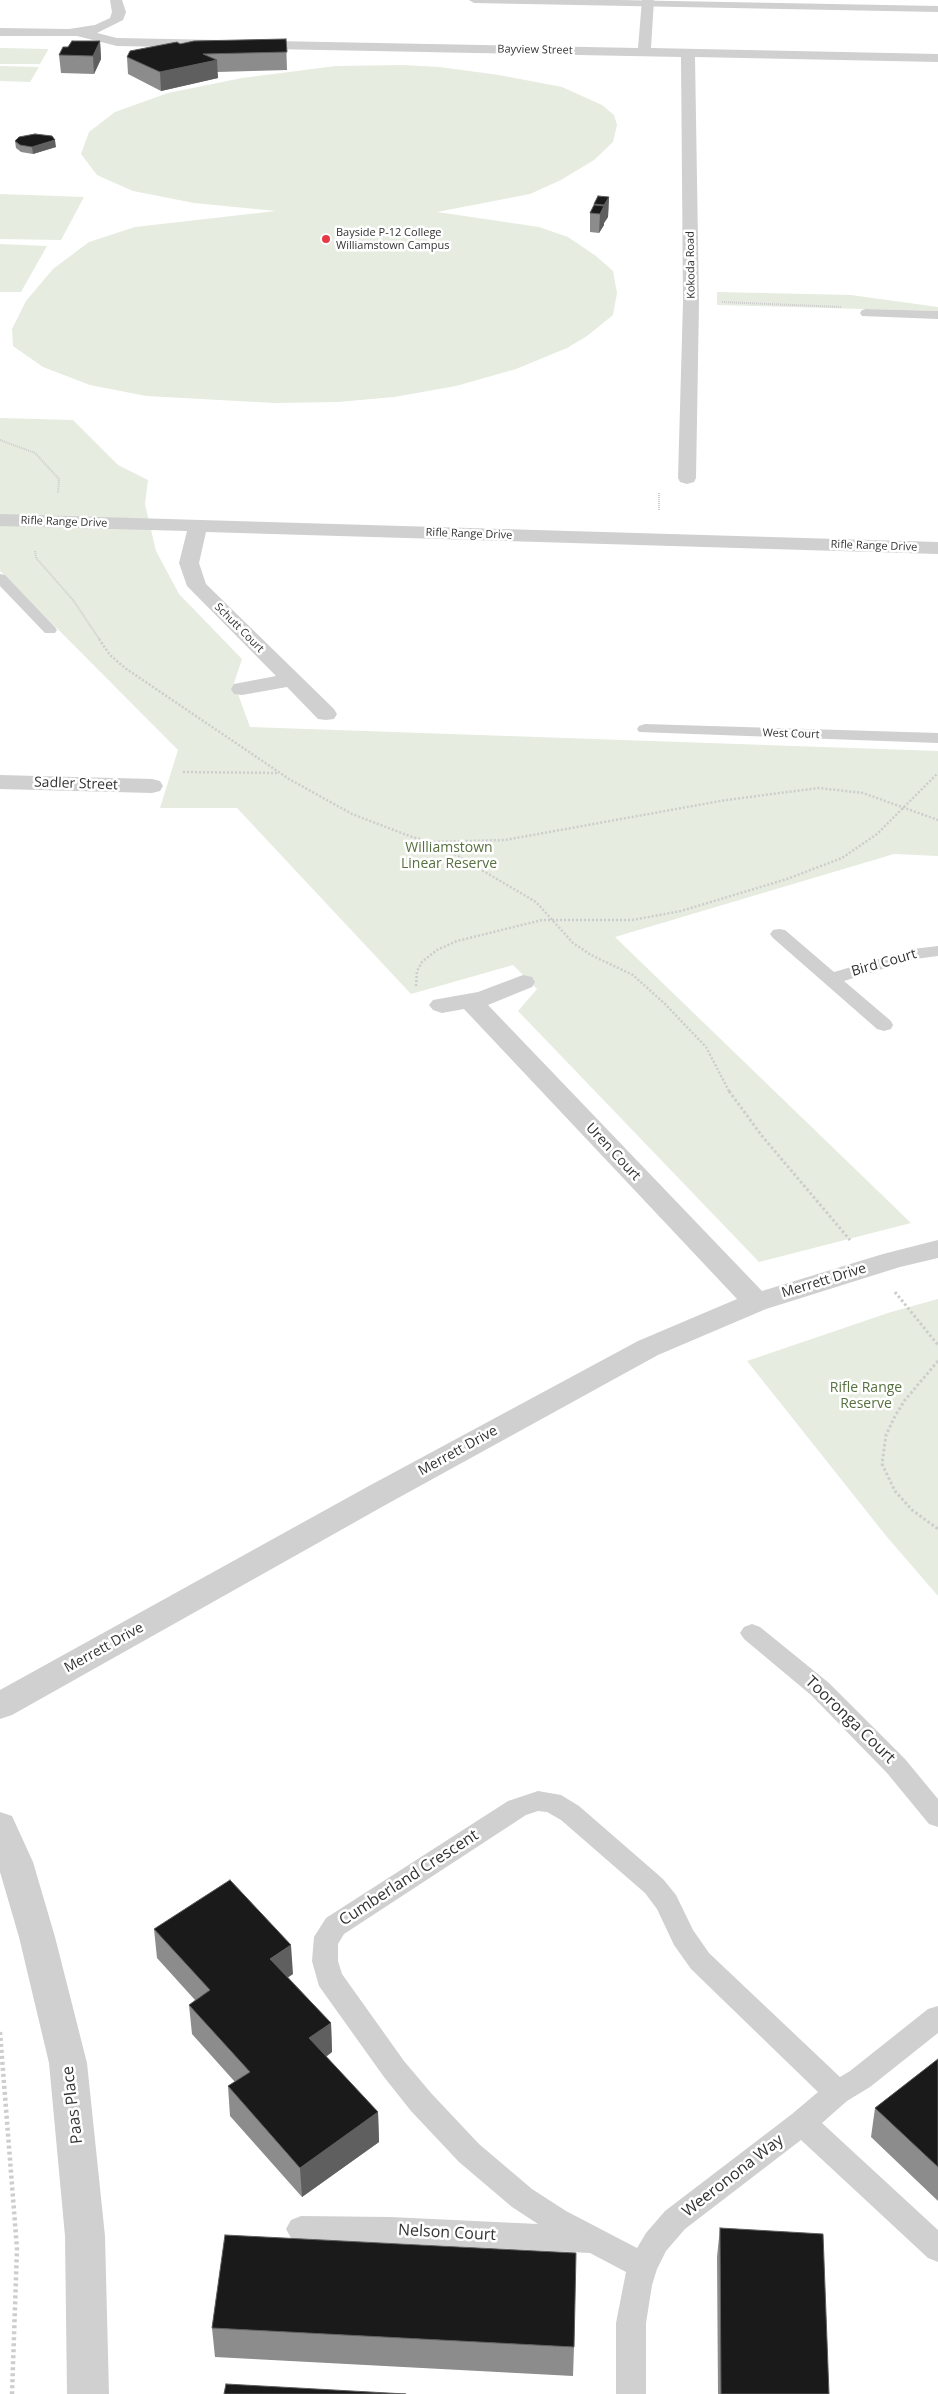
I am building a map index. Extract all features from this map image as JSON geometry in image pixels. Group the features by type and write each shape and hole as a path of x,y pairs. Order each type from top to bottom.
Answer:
{"street":[{"path":"0,32 90,26 116,20 119,12 115,0 102,8"},
{"path":"644,52 648,2"},
{"path":"0,25 90,26"},
{"name":"Bayview Street","path":"90,26 109,42 938,58"},
{"name":"Kokoda Road","path":"687,478 691,302 688,53"},
{"name":"Rifle Range Drive","path":"0,520 938,548"},
{"name":"Schutt Court","path":"198,526 189,562 197,586 326,714"},
{"path":"242,689 292,680"},
{"name":"Sadler Street","path":"2,788 152,786"},
{"path":"442,1005 484,999 523,982"},
{"name":"Uren Court","path":"471,1002 756,1302"},
{"name":"Merrett Drive","path":"0,1706 378,1495 648,1348 756,1302 873,1266 938,1250"},
{"name":"Paas Place","path":"0,1826 15,1862 37,1937 68,2063 85,2236 88,2394"}],"lane":[{"path":"474,0 938,9"},
{"path":"866,313 938,315"},
{"path":"0,578 50,630"},
{"name":"West Court","path":"645,729 938,738"},
{"name":"Bird Court","path":"779,934 884,1025"},
{"name":"Bird Court","path":"830,979 913,954 938,951"},
{"name":"Tooronga Court","path":"752,1633 814,1684 860,1728 896,1766 938,1817"},
{"name":"Cumberland Crescent","path":"643,2266 593,2241 539,2210 515,2193 454,2139 394,2069 334,1988 326,1969 325,1944 327,1937 335,1926 517,1808 538,1801 559,1804 647,1880 667,1903 683,1937 700,1961 837,2092"},
{"name":"Weeronona Way","path":"631,2394 632,2311 643,2266 656,2242 675,2220 802,2123 837,2092 860,2079 938,2017"},
{"path":"802,2123 938,2249"},
{"name":"Nelson Court","path":"301,2229 390,2230 593,2241"}],"path":[{"path":"715,302 813,304 850,308 866,313"},
{"path":"0,440 35,453 59,479 57,504 35,554 73,600 110,655 126,668 280,773 352,814 392,830 433,842 536,902 582,949 633,975 706,1047 729,1092 762,1136 938,1345"},
{"path":"183,772 280,773"},
{"path":"442,1005 423,1006 419,1000 415,984 416,971 429,956 457,941 542,920 632,920 681,911 787,879 842,858 877,834 938,773"},
{"path":"433,842 505,840 708,804 808,789 850,790 904,806 938,820"},
{"path":"938,1361 910,1392 895,1416 886,1435 882,1464 895,1491 912,1510 938,1529"},
{"path":"0,2032 17,2249 12,2394"}],"green space":[{"path":"0,48 48,50 40,64 0,64"},
{"name":"Bayside P-12 College Williamstown Campus","path":"403,65 439,67 499,75 562,87 602,105 614,115 617,125 613,142 594,160 561,180 530,194 437,212 539,227 568,237 596,256 613,271 617,293 613,315 587,336 567,348 516,369 456,386 394,397 338,402 275,403 146,396 90,385 43,367 13,346 12,329 26,301 53,269 89,242 135,227 276,211 194,203 133,191 97,175 81,154 89,132 115,112 168,93 242,78 336,66"},
{"path":"0,66 39,67 30,82 0,81"},
{"path":"0,194 84,197 61,240 0,239"},
{"path":"0,244 47,246 21,292 0,292"},
{"path":"717,292 851,295 938,307 938,311 717,305"},
{"name":"Williamstown Linear Reserve","path":"0,418 73,420 118,465 148,480 145,504 156,551 179,594 242,659 234,683 250,727 938,751 938,856 894,854 615,937 911,1223 759,1262 518,1011 537,989 513,965 411,994 237,808 160,808 178,750 0,571"},
{"name":"Rifle Range Reserve","path":"938,1299 938,1596 887,1537 747,1361 891,1312"}],"building":[{"path":"286,39 287,52 203,54 217,60 160,72 127,57 130,51 177,42 180,44 194,41"},
{"path":"72,41 100,41 93,56 59,55 63,47 68,47"},
{"path":"35,134 52,136 55,140 32,147 20,145 15,141 19,137"},
{"path":"598,196 609,197 604,205 594,204"},
{"path":"594,205 604,206 600,214 590,213"},
{"path":"230,1880 291,1945 270,1959 331,2023 309,2038 378,2112 300,2168 228,2086 250,2072 189,2005 210,1990 154,1929"},
{"path":"938,2059 938,2167 875,2108"},
{"path":"720,2228 823,2234 829,2394 721,2394"},
{"path":"225,2235 576,2253 574,2347 212,2328"},
{"path":"226,2384 406,2394 224,2394"}],"place":[{"name":"Bayside P-12 College Williamstown Campus","path":"326,239"}]}
